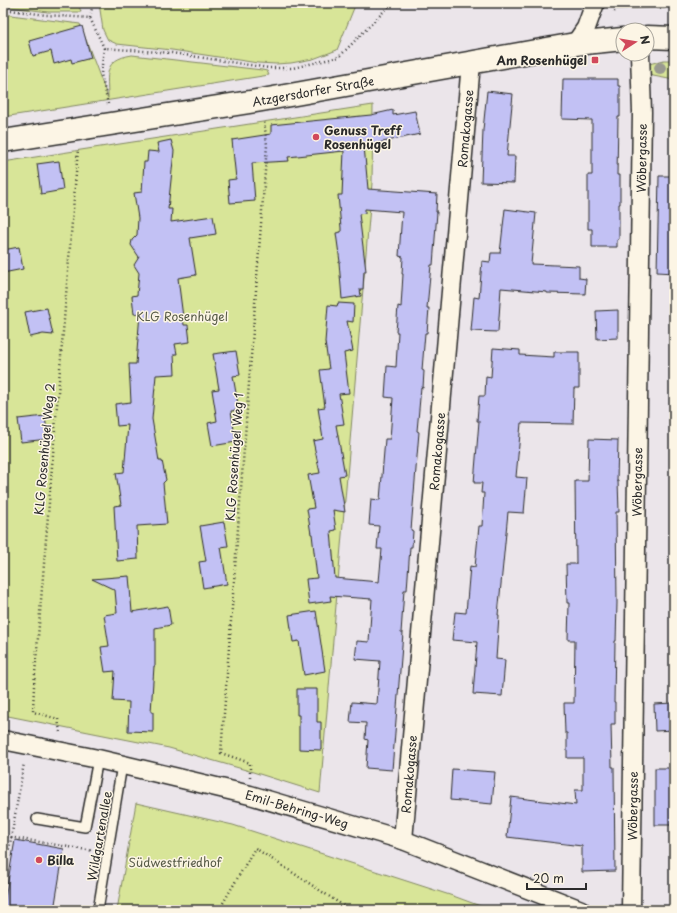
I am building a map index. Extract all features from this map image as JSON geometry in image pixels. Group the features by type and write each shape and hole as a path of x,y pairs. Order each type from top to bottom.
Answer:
{"main road":[{"path":"655,37 674,38"},
{"name":"Atzgersdorfer Straße","path":"3,141 262,100 471,64 575,44 615,40"}],"street":[{"path":"575,44 586,28 595,3"},
{"name":"Wöbergasse","path":"631,910 642,112 640,62"},
{"name":"Romakogasse","path":"404,840 471,64"},
{"name":"Emil-Behring-Weg","path":"3,740 250,795 404,840 581,910"}],"lane":[{"path":"37,819 85,827 98,760"},
{"name":"Wildgartenallee","path":"98,910 122,766"}],"path":[{"path":"93,3 90,18 104,48 101,74 112,124"},
{"path":"104,48 172,53 269,68 293,68 339,57 392,3"},
{"path":"3,9 46,15 90,18"},
{"name":"KLG Rosenhügel Weg 1","path":"250,795 250,763 221,753 267,145 262,100"},
{"name":"KLG Rosenhügel Weg 2","path":"64,753 58,719 33,712 80,129"},
{"path":"3,886 27,745"},
{"path":"3,836 107,854"},
{"path":"219,910 255,848 350,910"}],"green space":[{"path":"3,3 78,3 81,12 48,12 3,6"},
{"path":"99,3 356,3 337,50 313,59 276,64 258,63 172,50 117,44 108,40 103,30"},
{"path":"619,3 674,3 674,7 616,9"},
{"path":"3,14 80,24 108,98 108,76 111,65 122,57 132,55 262,70 267,71 269,75 3,117"},
{"path":"664,60 674,60 674,80 648,75 649,64"},
{"name":"KLG Rosenhügel","path":"373,105 372,183 320,793 169,748 3,715 3,162"},
{"name":"Südwestfriedhof","path":"136,803 233,825 456,897 491,910 117,910"}],"building":[{"path":"82,26 91,58 72,63 71,59 54,64 51,51 33,56 29,41"},
{"path":"563,79 618,79 618,86 620,86 620,117 618,117 617,175 620,175 620,204 619,239 617,240 617,247 592,247 592,229 588,229 588,175 592,175 592,120 562,119"},
{"path":"487,91 513,94 507,156 515,156 514,183 481,182 483,130"},
{"path":"393,110 393,115 415,111 420,134 364,146 368,189 437,194 437,212 433,265 431,265 427,308 429,308 427,333 425,333 422,370 424,371 423,388 421,387 417,431 419,432 411,530 413,531 412,547 410,547 407,590 404,590 401,633 403,633 392,770 366,768 368,740 365,739 366,723 350,722 352,702 377,704 380,661 355,659 357,641 369,642 372,599 330,596 331,601 309,604 306,579 317,578 312,534 307,509 314,508 308,475 320,473 313,441 323,439 318,408 325,407 320,370 329,369 325,342 328,305 337,306 338,303 354,304 353,322 347,321 353,351 344,353 349,393 339,394 344,424 336,425 345,475 339,476 345,512 333,510 336,530 331,531 335,578 379,582 382,549 377,549 379,526 369,525 371,499 380,500 385,439 390,439 393,398 385,397 387,366 396,367 398,332 396,332 398,306 401,307 403,274 403,257 399,256 402,212 365,209 365,213 359,214 366,271 364,271 363,289 360,289 361,296 342,299 340,262 336,233 341,232 338,195 342,195 344,151 288,157 289,161 252,163 255,201 230,203 228,180 236,179 232,140 271,134 271,125 371,115"},
{"path":"171,140 174,151 168,209 172,209 171,222 213,216 216,234 190,238 196,275 178,278 184,325 188,325 190,342 175,344 177,354 174,354 175,374 156,375 152,419 159,461 162,461 166,480 163,483 167,524 137,526 138,559 117,561 114,506 121,505 116,473 124,472 128,425 117,426 115,404 131,402 129,364 136,364 140,313 134,314 132,296 137,295 139,273 134,265 139,257 131,245 132,240 137,235 138,218 134,193 142,192 144,162 147,162 148,151 159,152 157,143"},
{"path":"59,161 63,190 41,194 37,164"},
{"path":"659,176 674,176 674,273 657,272"},
{"path":"505,209 536,213 531,264 579,266 579,278 586,279 585,294 547,293 501,288 498,332 471,331 474,297 479,298 482,261 490,262 491,253 500,253"},
{"path":"19,247 23,269 3,273 3,250"},
{"path":"47,308 53,335 43,334 30,337 25,312"},
{"path":"618,310 618,338 597,339 596,311"},
{"path":"493,348 520,350 520,355 554,357 554,352 579,352 579,388 574,388 573,424 521,423 516,477 527,478 524,513 508,512 498,615 496,659 505,660 502,696 473,694 477,642 452,640 455,612 466,613 470,566 475,567 479,526 482,526 484,493 481,493 482,483 474,483 479,421 477,421 479,396 485,396 486,376 491,377"},
{"path":"236,351 240,375 233,376 239,410 231,411 236,442 212,446 208,423 217,421 212,390 219,389 213,354"},
{"path":"45,416 48,439 21,442 18,419"},
{"path":"589,439 618,440 617,481 619,512 616,512 617,603 615,641 615,724 611,724 612,767 614,767 615,871 582,872 582,846 507,837 511,797 576,805 575,790 583,790 583,758 567,758 567,733 565,733 564,703 574,703 575,640 568,640 569,603 567,603 566,564 576,564 575,481 588,481"},
{"path":"224,522 228,546 221,547 227,584 203,588 199,562 206,561 200,526"},
{"path":"129,576 132,612 168,606 171,625 155,628 155,666 151,712 153,712 153,732 128,731 129,702 113,701 115,671 105,672 101,647 109,646 104,615 117,613 115,590 92,579"},
{"path":"316,611 325,671 304,675 299,641 293,642 289,615"},
{"path":"297,689 317,689 317,722 321,722 321,750 299,749"},
{"path":"674,703 674,730 655,731 654,704"},
{"path":"655,768 674,768 674,825 655,825"},
{"path":"452,769 495,772 492,804 450,800"},
{"path":"15,840 64,849 54,910 3,910"}],"place":[{"name":"Am Rosenhügel","path":"595,60"},
{"name":"Genuss Treff Rosenhügel","path":"316,137"},
{"name":"Billa","path":"39,860"}]}
